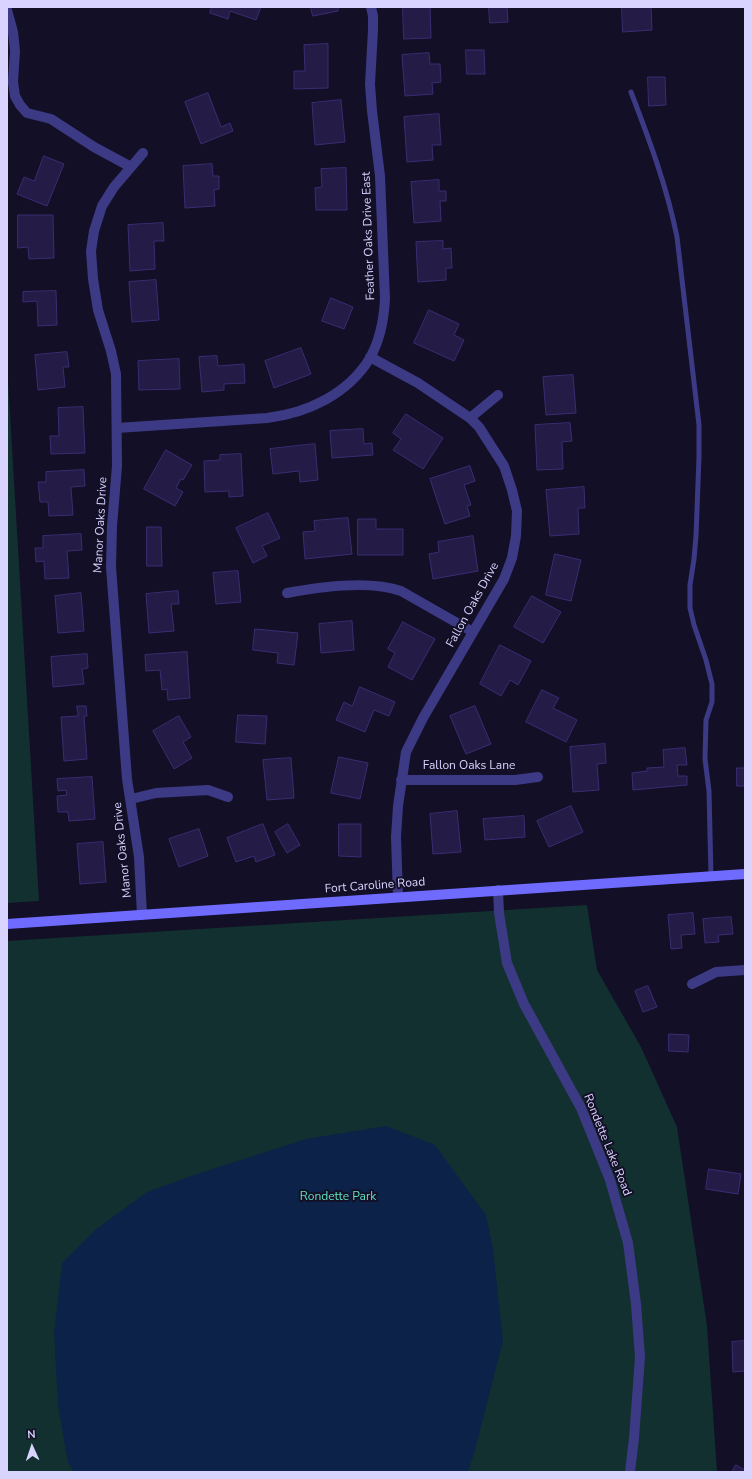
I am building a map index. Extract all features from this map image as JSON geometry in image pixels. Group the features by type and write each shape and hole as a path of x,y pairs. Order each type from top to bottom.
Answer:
{"street":[{"name":"Feather Oaks Drive East","path":"117,428 286,416 304,410 330,397 344,387 370,357 379,334 384,314 385,299 380,176 370,84 373,30 373,16 371,7"},
{"path":"7,10 13,32 15,51 15,96 20,105 27,113 50,119 94,147 131,167"},
{"name":"Manor Oaks Drive","path":"142,915 139,857 127,779 111,567 112,526 117,466 116,374 111,351 98,310 93,279 91,251 94,230 102,206 114,187 143,153"},
{"name":"Fallon Oaks Drive","path":"370,357 418,383 470,418 479,427 504,466 512,490 516,511 516,536 512,558 504,580 414,734 406,752 401,780 396,837 398,897"},
{"path":"470,418 498,395"},
{"path":"288,593 316,588 374,585 390,587 401,590 473,632"},
{"name":"Fallon Oaks Lane","path":"401,780 515,780 538,777"},
{"path":"131,799 156,793 208,790 228,797"},
{"name":"Fort Caroline Road","path":"7,924 745,874"},
{"name":"Rondette Lake Road","path":"498,890 499,913 507,963 524,1004 581,1108 610,1180 628,1243 636,1304 640,1357 630,1472"},
{"path":"692,984 716,972 745,970"}],"lane":[{"path":"631,92 655,156 677,237 700,425 696,536 690,585 690,608 712,684 712,702 706,720 705,759 709,791 711,876"}],"green space":[{"path":"7,363 39,901 7,903"},
{"name":"Rondette Park","path":"587,905 597,970 641,1047 677,1127 707,1326 717,1472 7,1472 7,941"}],"water":[{"path":"386,1126 435,1145 486,1215 493,1249 503,1341 468,1472 74,1472 68,1463 58,1405 54,1332 62,1263 95,1230 147,1192 194,1175 306,1139"}],"building":[{"path":"212,7 261,7 256,20 230,11 228,19 210,13"},
{"path":"311,7 338,7 338,11 313,16"},
{"path":"403,7 430,7 431,38 404,39"},
{"path":"489,7 507,7 508,22 490,23"},
{"path":"622,7 651,7 652,30 623,32"},
{"path":"328,44 328,88 294,89 294,71 305,71 304,45"},
{"path":"466,50 484,50 485,74 467,74"},
{"path":"429,53 430,64 440,64 441,82 432,83 433,94 405,96 402,55"},
{"path":"648,77 665,77 666,105 649,106"},
{"path":"208,93 221,127 230,123 233,131 201,144 185,102"},
{"path":"341,100 345,142 315,145 312,103"},
{"path":"439,114 441,145 432,145 433,160 407,162 404,117"},
{"path":"44,156 64,164 47,206 17,194 24,177 34,181"},
{"path":"212,164 213,176 219,176 219,189 214,190 215,206 185,208 183,166"},
{"path":"346,168 347,210 316,210 315,188 322,187 321,169"},
{"path":"439,180 439,191 446,191 446,201 440,201 441,221 414,223 411,182"},
{"path":"18,215 53,215 54,258 29,259 28,247 18,248"},
{"path":"163,223 164,241 154,241 155,269 130,271 128,225"},
{"path":"443,241 443,249 451,248 452,268 446,268 446,280 418,282 416,242"},
{"path":"156,280 159,320 132,322 129,282"},
{"path":"56,291 57,325 38,326 37,301 23,302 23,292"},
{"path":"331,298 353,307 344,329 322,321"},
{"path":"429,310 459,324 454,335 464,340 454,361 414,343"},
{"path":"301,348 311,374 274,388 265,361"},
{"path":"67,352 69,367 63,367 65,387 38,390 35,355"},
{"path":"217,356 218,366 244,364 245,383 224,384 224,390 202,392 199,357"},
{"path":"179,359 180,389 139,390 138,361"},
{"path":"573,375 576,413 546,415 543,377"},
{"path":"83,407 85,453 51,454 50,436 59,436 58,408"},
{"path":"406,414 443,438 423,469 393,450 401,439 393,433"},
{"path":"570,423 572,441 562,442 563,469 537,470 535,425"},
{"path":"363,429 364,444 372,443 373,455 332,458 330,431"},
{"path":"315,444 318,480 300,482 299,471 273,474 270,449"},
{"path":"166,450 192,465 176,488 183,492 175,506 144,489"},
{"path":"241,454 243,496 229,497 229,491 205,492 204,461 220,460 220,455"},
{"path":"470,466 475,481 464,485 471,505 467,506 470,516 445,524 430,479"},
{"path":"84,470 85,486 71,487 73,515 49,516 48,502 40,502 38,482 46,482 46,472"},
{"path":"584,487 585,508 578,508 579,534 550,536 546,490"},
{"path":"268,513 280,538 262,546 267,556 253,563 236,528"},
{"path":"348,518 352,554 305,559 303,532 315,531 314,521"},
{"path":"358,519 376,519 376,529 403,529 403,555 358,555"},
{"path":"147,527 161,527 162,566 147,566"},
{"path":"81,534 82,550 67,551 69,578 45,579 44,561 36,562 35,548 43,548 43,536"},
{"path":"473,536 478,571 433,579 429,554 439,552 438,542"},
{"path":"555,554 581,560 571,601 546,595"},
{"path":"238,571 241,602 216,604 213,573"},
{"path":"178,591 179,604 171,604 174,631 149,633 146,594"},
{"path":"81,593 84,631 58,633 55,596"},
{"path":"532,596 561,612 543,643 514,627"},
{"path":"352,621 354,650 321,653 319,624"},
{"path":"403,622 435,639 412,680 388,667 395,653 388,649"},
{"path":"255,629 298,633 294,665 277,663 278,653 253,650"},
{"path":"500,645 531,661 518,685 510,680 501,696 480,684"},
{"path":"187,652 190,698 168,700 167,689 162,690 160,670 146,671 145,655"},
{"path":"87,654 88,668 82,669 84,684 53,687 51,657"},
{"path":"360,687 395,702 389,716 374,710 365,732 336,720 344,702 352,706"},
{"path":"542,690 559,698 553,708 577,720 566,742 526,722"},
{"path":"77,706 86,706 87,716 84,716 87,759 64,761 61,717 78,716"},
{"path":"475,706 491,744 466,754 450,716"},
{"path":"238,715 267,716 265,744 236,742"},
{"path":"179,716 191,737 183,742 192,758 174,769 153,731"},
{"path":"605,744 606,763 597,764 599,790 573,792 570,747"},
{"path":"685,748 687,765 677,765 678,776 687,776 687,785 633,790 632,773 647,771 647,768 664,767 663,750"},
{"path":"339,757 368,763 360,799 331,793"},
{"path":"291,758 294,798 267,800 263,760"},
{"path":"737,768 745,768 745,786 737,786"},
{"path":"92,777 95,819 69,821 68,812 58,812 57,796 67,795 66,790 58,791 57,779"},
{"path":"571,806 583,832 549,847 537,821"},
{"path":"457,811 461,852 433,854 430,814"},
{"path":"524,816 525,837 485,840 483,819"},
{"path":"263,824 275,855 256,862 254,856 236,862 227,838"},
{"path":"288,824 300,845 287,853 275,832"},
{"path":"339,824 361,824 361,857 339,856"},
{"path":"199,829 208,856 179,867 169,839"},
{"path":"103,842 106,882 80,884 77,844"},
{"path":"693,913 695,934 681,935 682,948 671,949 668,915"},
{"path":"731,917 733,934 718,935 719,942 705,943 703,919"},
{"path":"648,986 657,1007 643,1012 635,991"},
{"path":"669,1034 689,1035 688,1052 669,1051"},
{"path":"709,1169 741,1174 738,1194 706,1189"},
{"path":"745,1341 745,1371 733,1372 732,1342"},
{"path":"736,1465 745,1470 745,1472 732,1472"}]}
